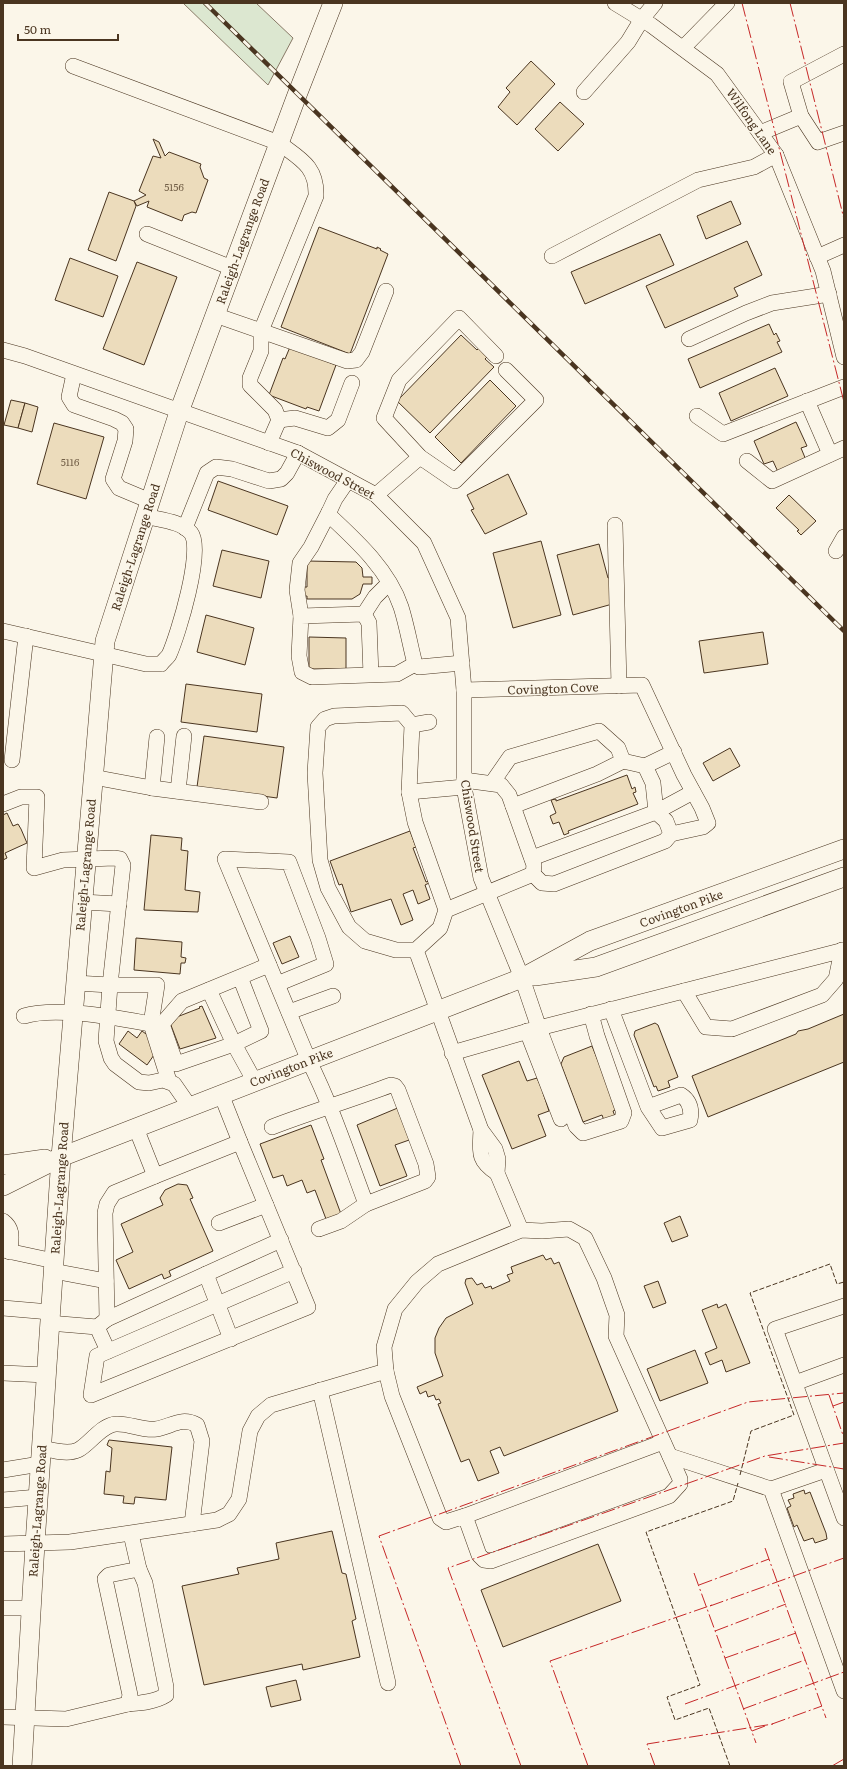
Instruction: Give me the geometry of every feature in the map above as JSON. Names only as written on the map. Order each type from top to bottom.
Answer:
[{"type":"main road","name":"Raleigh-Lagrange Road","points":[[22,1766],[26,1719],[34,1544],[60,1157],[105,641],[179,412],[333,3]]},
{"type":"main road","name":"Covington Pike","points":[[3,1186],[60,1157],[522,978],[590,941],[844,849]]},
{"type":"main road","name":"Covington Pike","points":[[522,978],[596,967],[844,877]]},
{"type":"main road","name":"Covington Pike","points":[[3,1165],[60,1157]]},
{"type":"street","name":"Wilfong Lane","points":[[616,3],[642,19],[718,74],[776,155],[817,256],[829,294],[839,313],[844,356]]},
{"type":"street","points":[[584,92],[628,42],[642,19],[655,3]]},
{"type":"street","points":[[683,48],[727,3]]},
{"type":"street","points":[[844,54],[790,82],[801,116],[818,142],[844,133]]},
{"type":"street","points":[[73,66],[279,144],[302,160],[311,170],[316,182],[316,196],[261,331],[261,351],[250,378],[250,385],[275,410],[279,420],[270,443]]},
{"type":"street","points":[[760,133],[801,116]]},
{"type":"street","points":[[552,256],[698,180],[754,167],[776,155]]},
{"type":"street","points":[[148,234],[232,268]]},
{"type":"street","points":[[817,256],[844,244]]},
{"type":"street","points":[[215,315],[347,361],[356,360],[362,352],[386,291]]},
{"type":"street","points":[[689,339],[772,303],[829,294]]},
{"type":"street","points":[[496,356],[459,318],[399,380],[384,418],[420,457],[455,482],[536,400],[506,370]]},
{"type":"street","name":"Chiswood Street","points":[[3,350],[25,356],[298,454],[376,495],[424,543],[458,618],[464,690],[464,784],[481,878],[522,978],[533,1029]]},
{"type":"street","points":[[3,631],[146,664],[161,664],[168,656],[194,567],[196,548],[192,534],[185,528],[148,508],[118,488],[113,479],[125,441],[126,429],[122,423],[114,419],[74,405],[69,397],[74,374]]},
{"type":"street","points":[[279,420],[295,418],[328,428],[338,420],[352,383]]},
{"type":"street","points":[[697,416],[723,434],[844,387]]},
{"type":"street","points":[[807,402],[830,454]]},
{"type":"street","points":[[747,461],[772,481],[844,448]]},
{"type":"street","points":[[185,528],[207,473],[216,467],[232,469],[269,481],[281,479],[287,473],[298,454]]},
{"type":"street","points":[[376,495],[420,457]]},
{"type":"street","points":[[348,480],[335,499],[311,548],[300,563],[297,590],[301,616],[299,656],[302,672],[312,677],[397,674],[415,664]]},
{"type":"street","points":[[329,512],[331,517],[362,546],[389,584],[401,606],[415,664],[419,667],[462,663]]},
{"type":"street","points":[[615,525],[619,686]]},
{"type":"street","points":[[836,551],[844,537]]},
{"type":"street","points":[[364,614],[375,597],[389,584]]},
{"type":"street","points":[[301,616],[364,614]]},
{"type":"street","points":[[364,614],[369,623],[371,675]]},
{"type":"street","points":[[12,760],[26,636]]},
{"type":"street","name":"Covington Cove","points":[[464,690],[642,685],[674,752]]},
{"type":"street","points":[[402,713],[412,725],[409,792],[415,822],[446,910],[440,928],[416,950],[396,950],[365,941],[349,927],[328,888],[320,860],[315,772],[318,727],[325,718],[402,713]]},
{"type":"street","points":[[412,725],[429,722]]},
{"type":"street","points":[[492,783],[510,757],[599,731],[618,748],[623,761]]},
{"type":"street","points":[[178,791],[184,736]]},
{"type":"street","points":[[152,788],[157,737]]},
{"type":"street","points":[[514,806],[597,774],[623,761],[646,766],[674,752],[708,823],[703,827],[671,834],[665,841],[554,884],[542,883],[533,874]]},
{"type":"street","points":[[646,766],[653,783],[656,812],[666,821],[671,834]]},
{"type":"street","points":[[93,777],[152,788],[261,802]]},
{"type":"street","points":[[409,792],[464,784],[501,784],[509,794],[514,806],[534,865],[533,874]]},
{"type":"street","points":[[532,858],[656,812],[693,792]]},
{"type":"street","points":[[3,804],[20,797],[37,797],[34,868],[63,860],[120,859],[123,865],[110,985],[106,1041],[108,1051],[115,1064],[139,1082],[169,1081]]},
{"type":"street","points":[[278,984],[326,964],[318,938],[289,862],[225,859],[330,1108],[366,1204]]},
{"type":"street","points":[[446,910],[533,874]]},
{"type":"street","points":[[82,902],[119,904]]},
{"type":"street","points":[[416,950],[481,1130],[495,1148],[498,1159],[497,1173],[521,1230]]},
{"type":"street","points":[[452,1053],[533,1029],[843,950],[836,979],[822,995],[732,1029],[706,1027],[684,991]]},
{"type":"street","points":[[240,977],[261,1031],[234,1044],[176,1064],[162,1024],[182,1001],[209,990],[240,977],[269,965]]},
{"type":"street","points":[[75,984],[157,985],[151,1024],[169,1081],[181,1093],[190,1107]]},
{"type":"street","points":[[209,990],[234,1044],[255,1082]]},
{"type":"street","points":[[289,1012],[333,996]]},
{"type":"street","points":[[611,1009],[648,1107]]},
{"type":"street","points":[[24,1016],[34,1013],[108,1016],[151,1024]]},
{"type":"street","points":[[533,1029],[576,1126],[583,1133],[621,1120],[624,1113],[597,1036],[591,1014]]},
{"type":"street","points":[[533,1029],[561,1119]]},
{"type":"street","points":[[272,1127],[316,1110],[330,1108],[391,1086],[395,1086],[398,1090],[426,1164],[428,1176],[425,1181],[366,1204],[341,1221],[319,1229]]},
{"type":"street","points":[[222,1094],[240,1142],[294,1271],[308,1307],[91,1395],[97,1356],[294,1271]]},
{"type":"street","points":[[136,1128],[156,1176]]},
{"type":"street","points":[[108,1352],[102,1323],[106,1281],[106,1204],[114,1193],[240,1142]]},
{"type":"street","points":[[220,1223],[266,1205]]},
{"type":"street","points":[[3,1221],[8,1224],[12,1231],[7,1251],[106,1281]]},
{"type":"street","points":[[465,1516],[479,1555],[484,1560],[491,1560],[669,1496],[680,1484],[680,1479],[616,1336],[616,1315],[604,1278],[585,1238],[569,1229],[542,1231],[521,1230],[438,1264],[417,1282],[395,1309],[384,1347],[386,1371],[392,1396],[440,1518],[446,1522],[465,1516],[663,1442]]},
{"type":"street","points":[[3,1308],[50,1317],[102,1323],[281,1240]]},
{"type":"street","points":[[206,1274],[231,1339]]},
{"type":"street","points":[[844,1306],[775,1329],[844,1518]]},
{"type":"street","points":[[795,1384],[844,1365]]},
{"type":"street","points":[[3,1544],[70,1542],[217,1520],[229,1514],[239,1499],[250,1431],[258,1416],[271,1405],[386,1371]]},
{"type":"street","points":[[3,1373],[46,1375]]},
{"type":"street","points":[[320,1390],[388,1683]]},
{"type":"street","points":[[3,1470],[40,1456],[79,1450],[108,1427],[115,1424],[156,1429],[178,1421],[190,1421],[197,1425],[202,1441],[192,1524]]},
{"type":"street","points":[[670,1456],[771,1489],[826,1470]]},
{"type":"street","points":[[771,1489],[844,1691]]},
{"type":"street","points":[[3,1500],[38,1497]]},
{"type":"street","points":[[3,1717],[26,1719],[66,1719],[128,1704],[161,1698],[166,1695],[166,1687],[144,1583],[139,1569],[131,1534]]},
{"type":"street","points":[[128,1704],[130,1695],[105,1579],[109,1574],[139,1569]]},
{"type":"street","points":[[3,1608],[31,1608]]},
{"type":"green space","points":[[183,3],[256,3],[293,38],[268,85]]},
{"type":"building","points":[[531,61],[555,84],[517,125],[498,107],[510,92],[506,88]]},
{"type":"building","points":[[560,102],[584,124],[558,151],[535,129]]},
{"type":"building","points":[[153,139],[159,142],[165,156],[169,152],[201,164],[200,167],[204,178],[208,180],[196,213],[192,212],[184,215],[182,221],[147,207],[149,201],[137,206],[134,201],[146,195],[139,191],[153,156],[161,158]]},
{"type":"building","points":[[109,192],[134,201],[136,206],[116,261],[88,250]]},
{"type":"building","points":[[731,201],[741,224],[706,239],[697,216]]},
{"type":"building","points":[[319,227],[377,249],[377,247],[388,254],[350,354],[281,327]]},
{"type":"building","points":[[660,234],[674,265],[585,304],[571,272]]},
{"type":"building","points":[[747,241],[762,275],[734,288],[738,296],[665,328],[646,286]]},
{"type":"building","points":[[70,258],[118,276],[103,317],[55,300]]},
{"type":"building","points":[[137,262],[177,277],[144,365],[103,349]]},
{"type":"building","points":[[769,324],[774,335],[776,333],[780,341],[777,342],[782,352],[700,388],[688,359]]},
{"type":"building","points":[[461,335],[477,350],[479,348],[488,356],[485,359],[494,367],[430,433],[397,401]]},
{"type":"building","points":[[290,347],[336,365],[319,411],[307,407],[306,409],[269,395],[283,358],[285,359]]},
{"type":"building","points":[[775,368],[788,396],[731,421],[719,393]]},
{"type":"building","points":[[490,380],[516,406],[461,463],[435,437]]},
{"type":"building","points":[[11,400],[25,403],[18,428],[4,425]]},
{"type":"building","points":[[25,403],[38,407],[32,432],[18,428]]},
{"type":"building","points":[[796,422],[807,446],[801,448],[806,460],[778,472],[773,461],[764,464],[754,441]]},
{"type":"building","points":[[54,423],[104,437],[86,499],[37,484]]},
{"type":"building","points":[[508,474],[527,514],[485,534],[471,510],[474,509],[467,495]]},
{"type":"building","points":[[218,481],[288,506],[277,535],[208,510]]},
{"type":"building","points":[[789,495],[816,521],[801,535],[797,531],[799,530],[776,508]]},
{"type":"building","points":[[541,541],[561,615],[513,628],[493,553]]},
{"type":"building","points":[[599,544],[608,578],[612,577],[616,603],[573,615],[557,555]]},
{"type":"building","points":[[222,550],[269,561],[261,598],[213,586]]},
{"type":"building","points":[[307,561],[356,562],[362,568],[363,577],[372,577],[372,584],[363,584],[360,594],[352,599],[307,599],[307,596],[304,596],[304,587],[307,587]]},
{"type":"building","points":[[206,615],[254,628],[245,665],[197,652]]},
{"type":"building","points":[[763,632],[768,664],[704,673],[699,641]]},
{"type":"building","points":[[309,637],[346,638],[346,669],[309,669]]},
{"type":"building","points":[[186,684],[262,694],[257,732],[181,722]]},
{"type":"building","points":[[204,736],[284,747],[277,798],[197,787]]},
{"type":"building","points":[[730,748],[740,766],[713,781],[703,763]]},
{"type":"building","points":[[627,775],[632,789],[635,787],[636,792],[633,793],[638,804],[568,831],[569,833],[564,835],[559,822],[553,824],[550,816],[556,813],[551,800],[556,799],[556,801]]},
{"type":"building","points":[[7,813],[13,826],[18,824],[27,843],[5,853],[7,858],[3,860],[3,815]]},
{"type":"building","points":[[410,831],[416,847],[413,848],[426,882],[429,881],[429,883],[425,885],[430,899],[418,904],[413,890],[403,894],[413,920],[401,925],[391,899],[351,912],[342,884],[339,885],[330,861]]},
{"type":"building","points":[[151,835],[182,838],[181,850],[188,851],[185,890],[200,892],[198,912],[144,910]]},
{"type":"building","points":[[290,936],[299,957],[282,964],[273,943]]},
{"type":"building","points":[[136,938],[182,942],[181,957],[186,958],[185,963],[181,963],[180,974],[134,970]]},
{"type":"building","points":[[202,1006],[216,1038],[180,1049],[169,1020]]},
{"type":"building","points":[[844,1014],[844,1062],[708,1117],[692,1076],[796,1034],[798,1031],[808,1029]]},
{"type":"building","points":[[655,1023],[658,1025],[678,1077],[668,1081],[670,1087],[658,1091],[656,1086],[654,1087],[634,1035],[635,1031]]},
{"type":"building","points":[[128,1031],[137,1038],[142,1031],[150,1037],[156,1052],[147,1065],[119,1044]]},
{"type":"building","points":[[592,1046],[618,1109],[613,1111],[616,1119],[605,1123],[602,1115],[583,1122],[561,1064],[564,1057]]},
{"type":"building","points":[[519,1061],[527,1081],[537,1078],[542,1089],[544,1088],[546,1092],[543,1093],[549,1111],[538,1115],[546,1136],[512,1149],[482,1075]]},
{"type":"building","points":[[400,1107],[412,1139],[395,1145],[407,1176],[380,1186],[357,1125]]},
{"type":"building","points":[[311,1125],[324,1159],[321,1160],[341,1214],[326,1219],[315,1190],[307,1193],[302,1180],[287,1186],[283,1175],[273,1178],[260,1144]]},
{"type":"building","points":[[178,1184],[187,1185],[193,1198],[190,1199],[213,1251],[169,1271],[171,1276],[164,1279],[162,1274],[129,1289],[116,1260],[133,1252],[121,1224],[163,1205],[160,1198],[165,1190]]},
{"type":"building","points":[[680,1216],[688,1236],[672,1242],[664,1223]]},
{"type":"building","points":[[543,1255],[546,1260],[551,1258],[554,1264],[559,1262],[618,1411],[504,1456],[500,1447],[490,1451],[499,1473],[478,1481],[469,1459],[461,1462],[438,1404],[441,1403],[439,1399],[436,1400],[434,1395],[428,1397],[426,1391],[420,1394],[417,1387],[443,1376],[435,1353],[435,1338],[439,1328],[446,1318],[473,1304],[465,1283],[466,1279],[472,1278],[477,1285],[482,1283],[485,1288],[491,1286],[492,1289],[510,1281],[507,1275],[513,1273],[511,1267]]},
{"type":"building","points":[[658,1281],[666,1303],[653,1308],[644,1286]]},
{"type":"building","points":[[717,1304],[718,1308],[726,1304],[750,1363],[726,1372],[722,1360],[710,1365],[705,1353],[717,1348],[702,1310]]},
{"type":"building","points":[[695,1350],[708,1383],[660,1401],[647,1369]]},
{"type":"building","points":[[109,1440],[172,1447],[166,1500],[135,1497],[134,1504],[123,1503],[124,1496],[104,1494],[106,1471],[110,1472],[112,1448],[107,1445]]},
{"type":"building","points":[[804,1490],[805,1494],[810,1492],[826,1533],[827,1539],[815,1543],[813,1538],[804,1541],[797,1525],[794,1527],[787,1508],[791,1506],[788,1500],[794,1498],[793,1494]]},
{"type":"building","points":[[332,1531],[342,1573],[346,1574],[356,1619],[352,1621],[360,1657],[303,1670],[302,1664],[204,1685],[182,1586],[239,1574],[237,1568],[279,1559],[276,1543]]},
{"type":"building","points":[[598,1544],[621,1601],[503,1647],[481,1590]]},
{"type":"building","points":[[296,1680],[301,1700],[271,1707],[266,1687]]},
{"type":"railway","points":[[205,3],[844,631]]},
{"type":"fence","points":[[740,1475],[751,1431],[794,1415],[750,1293],[830,1264],[837,1284],[844,1282]]},
{"type":"fence","points":[[730,1766],[709,1708],[675,1720],[667,1697],[700,1685],[646,1532],[733,1501],[738,1483]]},
{"type":"power","points":[[742,3],[844,402]]},
{"type":"power","points":[[790,3],[844,219]]},
{"type":"power","points":[[461,1766],[379,1536],[748,1402],[844,1393]]},
{"type":"power","points":[[829,1395],[844,1438]]},
{"type":"power","points":[[833,1406],[844,1402]]},
{"type":"power","points":[[521,1766],[448,1568],[765,1456],[844,1443]]},
{"type":"power","points":[[769,1457],[844,1469]]},
{"type":"power","points":[[765,1548],[826,1718]]},
{"type":"power","points":[[710,1606],[844,1558]]},
{"type":"power","points":[[699,1585],[769,1559]]},
{"type":"power","points":[[694,1573],[756,1743]]},
{"type":"power","points":[[715,1631],[786,1604]]},
{"type":"power","points":[[588,1766],[550,1661],[712,1605]]},
{"type":"power","points":[[725,1658],[796,1633]]},
{"type":"power","points":[[685,1704],[805,1660]]},
{"type":"power","points":[[743,1709],[844,1672]]},
{"type":"power","points":[[772,1724],[822,1706]]},
{"type":"power","points":[[655,1766],[647,1744],[773,1724]]},
{"type":"power","points":[[752,1731],[765,1726]]},
{"type":"power","points":[[832,1766],[844,1759]]}]
